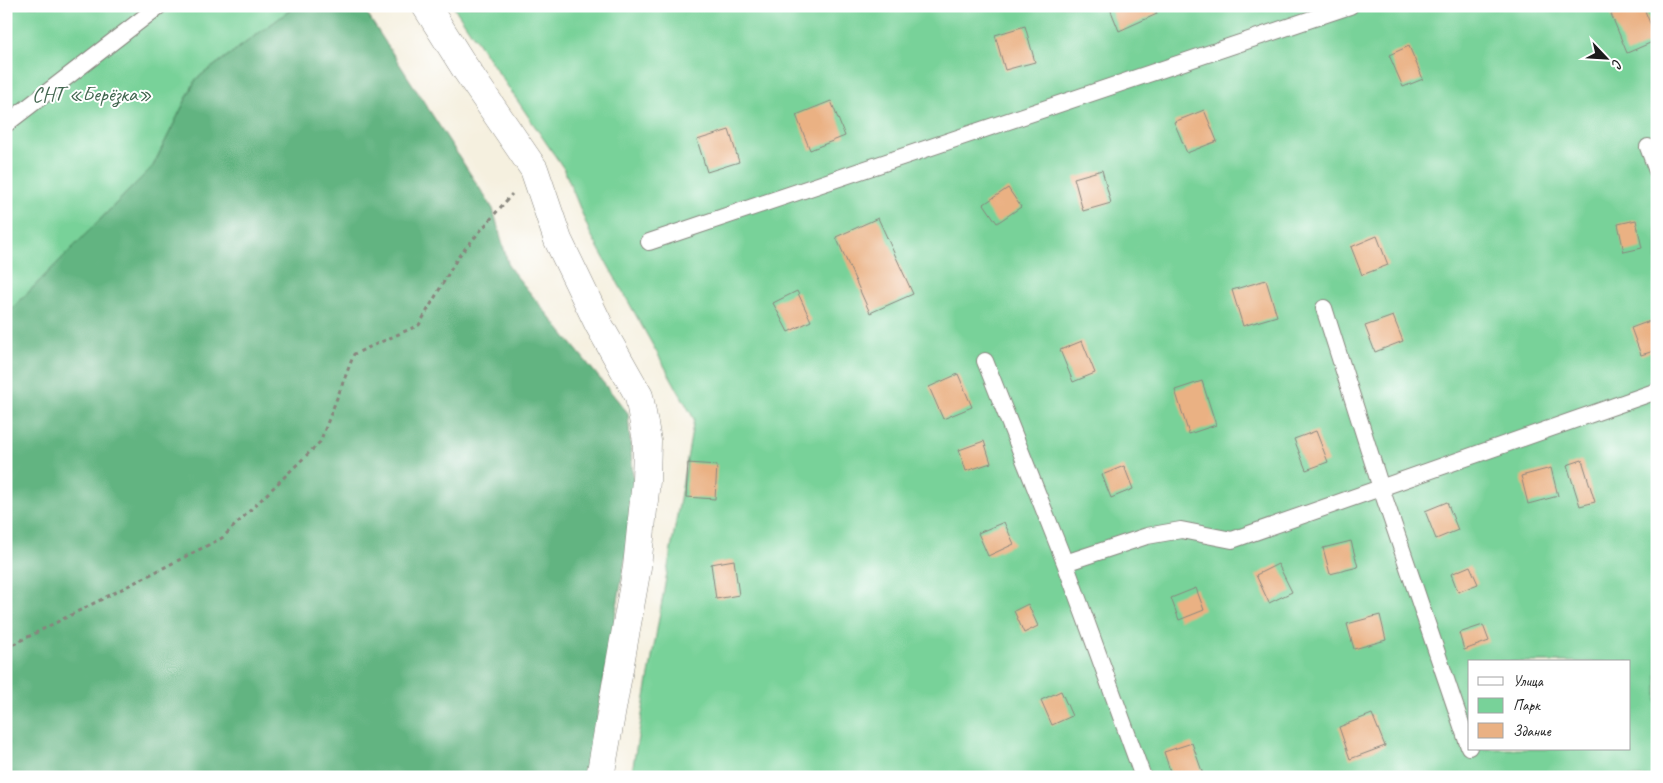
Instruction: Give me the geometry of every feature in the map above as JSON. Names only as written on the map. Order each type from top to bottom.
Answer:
[{"type":"street","points":[[426,6],[465,68],[534,169],[558,240],[599,325],[639,396],[647,441],[646,481],[637,567],[600,777]]},
{"type":"lane","points":[[6,124],[159,6]]},
{"type":"lane","points":[[649,242],[1350,6]]},
{"type":"lane","points":[[1648,147],[1657,171]]},
{"type":"lane","points":[[1324,308],[1381,488],[1468,743]]},
{"type":"lane","points":[[985,361],[1065,563],[1143,777]]},
{"type":"lane","points":[[1065,563],[1147,536],[1181,530],[1232,540],[1657,391]]},
{"type":"path","points":[[6,648],[222,538],[320,442],[354,354],[419,325],[458,257],[534,169]]},
{"type":"green space","name":"СНТ «Берёзка»","points":[[6,6],[296,6],[196,79],[153,166],[6,315]]},
{"type":"green space","points":[[296,6],[362,6],[493,209],[509,267],[628,413],[635,504],[587,777],[6,777],[6,315],[153,166],[196,79]]},
{"type":"green space","points":[[453,6],[1657,6],[1657,777],[631,777],[694,419],[590,233],[564,169]]},
{"type":"building","points":[[1109,6],[1154,6],[1157,14],[1119,31]]},
{"type":"building","points":[[1630,6],[1643,6],[1657,40],[1627,53],[1611,14]]},
{"type":"building","points":[[1025,26],[1035,62],[1005,70],[995,35]]},
{"type":"building","points":[[1409,46],[1423,79],[1403,87],[1389,55]]},
{"type":"building","points":[[831,101],[845,136],[810,150],[796,115]]},
{"type":"building","points":[[1204,110],[1217,141],[1187,153],[1174,122]]},
{"type":"building","points":[[729,130],[739,162],[707,172],[697,140]]},
{"type":"building","points":[[1102,170],[1111,203],[1083,211],[1074,178]]},
{"type":"building","points":[[1008,188],[1021,207],[997,223],[984,204]]},
{"type":"building","points":[[878,218],[913,294],[870,313],[836,237]]},
{"type":"building","points":[[1636,220],[1642,248],[1624,252],[1618,224]]},
{"type":"building","points":[[1377,236],[1388,265],[1362,275],[1351,247]]},
{"type":"building","points":[[1266,280],[1277,316],[1243,326],[1232,290]]},
{"type":"building","points":[[797,291],[811,321],[788,332],[773,303]]},
{"type":"building","points":[[1393,316],[1403,341],[1375,352],[1365,326]]},
{"type":"building","points":[[1650,321],[1657,340],[1657,350],[1641,355],[1631,328]]},
{"type":"building","points":[[1082,341],[1095,373],[1073,382],[1060,350]]},
{"type":"building","points":[[958,374],[972,407],[943,419],[929,387]]},
{"type":"building","points":[[1202,381],[1216,425],[1189,434],[1175,390]]},
{"type":"building","points":[[1316,431],[1328,462],[1306,470],[1294,439]]},
{"type":"building","points":[[984,441],[991,463],[966,471],[959,450]]},
{"type":"building","points":[[1582,460],[1595,502],[1580,506],[1567,465]]},
{"type":"building","points":[[688,463],[717,465],[715,499],[686,497]]},
{"type":"building","points":[[1124,466],[1133,489],[1111,498],[1102,475]]},
{"type":"building","points":[[1551,468],[1558,496],[1528,504],[1521,476]]},
{"type":"building","points":[[1447,502],[1458,530],[1436,539],[1425,511]]},
{"type":"building","points":[[1004,522],[1014,544],[988,556],[978,533]]},
{"type":"building","points":[[1351,541],[1358,567],[1330,574],[1323,548]]},
{"type":"building","points":[[734,560],[739,595],[716,599],[711,564]]},
{"type":"building","points":[[1278,564],[1292,592],[1269,603],[1256,575]]},
{"type":"building","points":[[1470,566],[1478,584],[1458,592],[1451,574]]},
{"type":"building","points":[[1196,588],[1204,610],[1179,620],[1171,598]]},
{"type":"building","points":[[1028,604],[1038,626],[1024,633],[1014,611]]},
{"type":"building","points":[[1380,615],[1386,640],[1354,649],[1347,624]]},
{"type":"building","points":[[1483,625],[1489,641],[1464,650],[1459,633]]},
{"type":"building","points":[[1061,691],[1072,716],[1052,725],[1041,700]]},
{"type":"building","points":[[1372,714],[1385,746],[1350,759],[1339,727]]},
{"type":"building","points":[[1192,743],[1204,777],[1172,777],[1164,752]]}]
